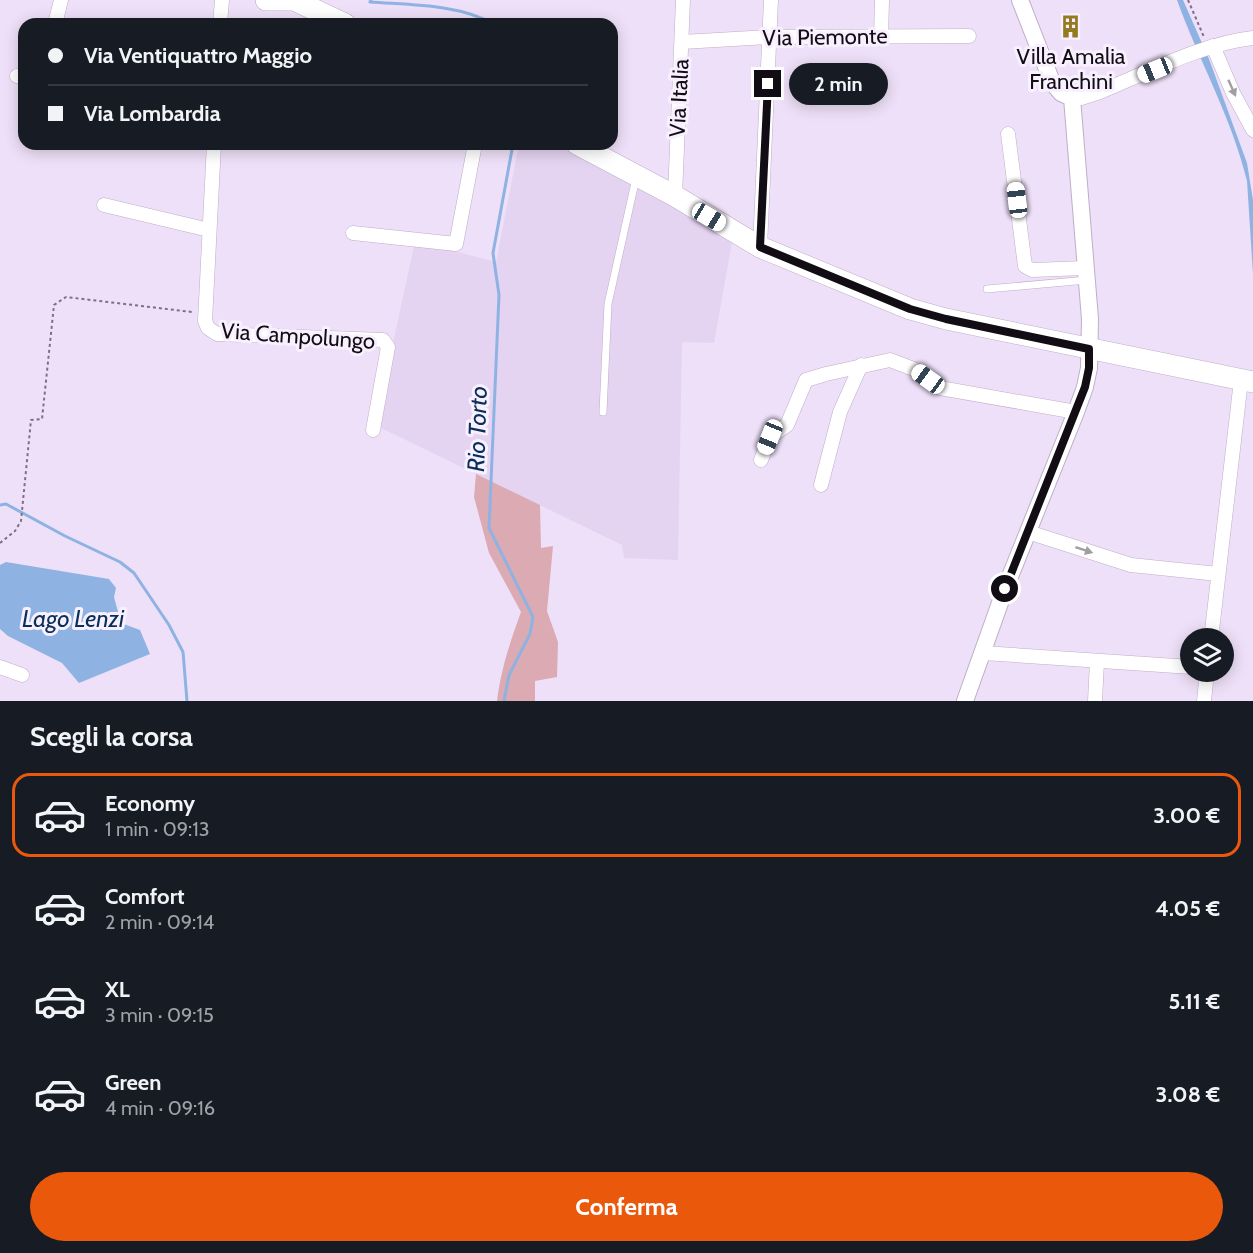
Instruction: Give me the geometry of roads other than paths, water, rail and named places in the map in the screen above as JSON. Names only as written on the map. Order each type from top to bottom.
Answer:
[{"type":"main road","points":[[266,0],[295,0],[332,18]]},
{"type":"main road","points":[[588,150],[675,196],[760,247],[910,309],[946,319],[1247,381]]},
{"type":"street","points":[[56,18],[61,0]]},
{"type":"street","points":[[220,18],[222,0]]},
{"type":"street","name":"Via Italia","points":[[675,196],[683,0]]},
{"type":"street","points":[[760,247],[771,0]]},
{"type":"street","points":[[881,37],[882,0]]},
{"type":"street","points":[[1020,0],[1052,82],[1061,93],[1072,98],[1082,98],[1100,92],[1210,47],[1232,40],[1253,38]]},
{"type":"street","name":"Via Piemonte","points":[[682,42],[770,38],[969,36]]},
{"type":"street","points":[[1210,47],[1253,130]]},
{"type":"street","points":[[965,701],[1087,378],[1089,349],[1086,274],[1072,98]]},
{"type":"street","points":[[1008,134],[1025,266],[1032,270],[1086,274]]},
{"type":"street","name":"Via Campolungo","points":[[214,150],[205,314],[208,328],[217,334],[383,340],[388,347],[373,430]]},
{"type":"street","points":[[353,233],[456,244],[475,150]]},
{"type":"street","points":[[104,205],[209,230]]},
{"type":"street","points":[[761,460],[770,437],[787,425],[806,380],[861,365],[890,360],[916,370],[940,388],[1076,412]]},
{"type":"street","points":[[821,485],[840,412],[861,365]]},
{"type":"street","points":[[1212,628],[1247,381]]},
{"type":"street","points":[[1028,532],[1131,565],[1218,574]]},
{"type":"street","points":[[983,653],[1180,666]]},
{"type":"street","points":[[1095,701],[1097,662]]},
{"type":"street","points":[[0,667],[22,675]]},
{"type":"street","points":[[1204,701],[1206,682]]},
{"type":"lane","points":[[603,412],[608,304],[636,176]]},
{"type":"lane","points":[[987,289],[1086,274]]},
{"type":"water","points":[[1177,0],[1183,0],[1209,59],[1247,163],[1253,200],[1253,274],[1247,181],[1241,158]]},
{"type":"water","name":"Lago Lenzi","points":[[6,562],[109,579],[116,588],[114,597],[121,623],[140,630],[150,654],[79,683],[62,663],[8,636],[0,629],[0,565]]},
{"type":"waterway","points":[[371,0],[370,2],[450,9],[482,18]]},
{"type":"waterway","name":"Rio Torto","points":[[504,701],[509,675],[530,634],[533,617],[489,528],[499,295],[493,253],[512,150]]},
{"type":"waterway","points":[[0,505],[6,504],[120,562],[134,573],[169,625],[183,652],[187,701]]},
{"type":"place","name":"Villa Amalia Franchini","points":[[1071,27]]}]
